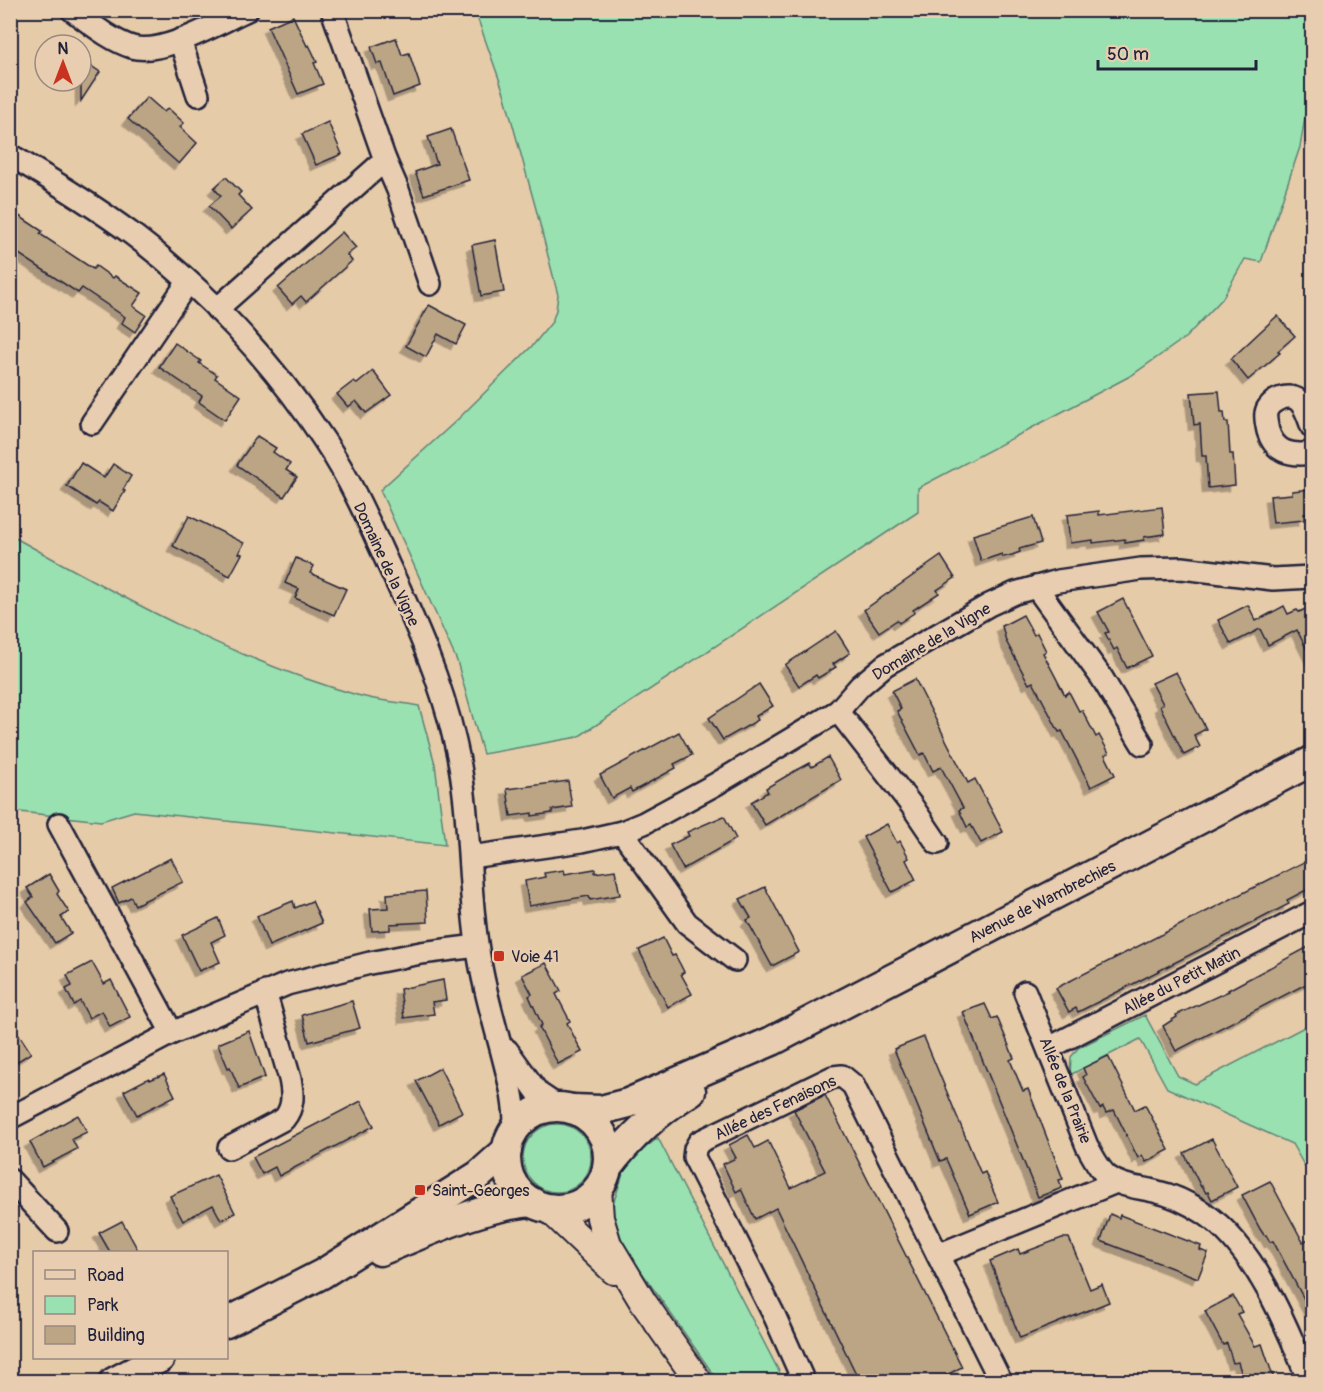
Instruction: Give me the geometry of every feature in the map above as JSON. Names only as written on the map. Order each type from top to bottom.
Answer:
[{"type":"main road","name":"Avenue de Wambrechies","points":[[566,1108],[601,1110],[628,1103],[772,1041],[1312,761]]},
{"type":"main road","name":"Avenue de Wambrechies","points":[[603,1178],[630,1139],[659,1112],[772,1041]]},
{"type":"main road","points":[[228,1322],[322,1274],[479,1175],[511,1140],[523,1120],[534,1112],[546,1108],[566,1108],[589,1118],[601,1132],[608,1149],[603,1178],[588,1198],[576,1205],[562,1209],[540,1205],[506,1206],[482,1212],[322,1274]]},
{"type":"main road","points":[[511,1140],[507,1164],[510,1177],[521,1194],[540,1205]]},
{"type":"main road","points":[[114,1382],[158,1359]]},
{"type":"street","points":[[72,10],[102,31],[134,48],[147,49],[180,40],[247,10]]},
{"type":"street","points":[[333,10],[430,284]]},
{"type":"street","points":[[180,40],[198,95]]},
{"type":"street","name":"Domaine de la Vigne","points":[[10,155],[105,214],[133,235],[217,309],[288,390],[326,443],[349,483],[395,577],[429,659],[450,721],[461,771],[477,946],[514,1101],[511,1140]]},
{"type":"street","points":[[217,309],[385,160]]},
{"type":"street","points":[[92,423],[188,282]]},
{"type":"street","points":[[1312,427],[1300,402],[1295,398],[1280,398],[1272,403],[1265,414],[1275,446],[1293,454],[1312,453]]},
{"type":"street","name":"Domaine de la Vigne","points":[[470,857],[582,841],[622,832],[671,809],[838,711],[860,686],[885,665],[989,605],[1036,587],[1068,579],[1141,569],[1182,568],[1273,579],[1312,577]]},
{"type":"street","points":[[1036,587],[1102,678],[1142,744]]},
{"type":"street","points":[[838,711],[912,806],[937,843]]},
{"type":"street","points":[[58,824],[172,1033]]},
{"type":"street","points":[[622,832],[687,923],[735,960]]},
{"type":"street","name":"Allée du Petit Matin","points":[[1049,1048],[1312,912]]},
{"type":"street","points":[[10,1118],[172,1033],[265,992],[306,978],[370,963],[421,953],[477,946]]},
{"type":"street","points":[[229,1148],[284,1119],[292,1103],[290,1079],[265,992]]},
{"type":"street","name":"Allée de la Prairie","points":[[1025,992],[1087,1146],[1105,1174],[1116,1182]]},
{"type":"street","name":"Domaine de la Vigne","points":[[497,1034],[534,1088],[547,1100],[566,1108]]},
{"type":"street","name":"Allée des Fenaisons","points":[[804,1382],[775,1317],[694,1157],[699,1142],[833,1077],[842,1076],[853,1085],[1001,1382]]},
{"type":"street","points":[[603,1178],[600,1218],[608,1244],[643,1302],[699,1382]]},
{"type":"street","points":[[10,1180],[57,1232]]},
{"type":"street","points":[[938,1255],[1116,1182],[1168,1195],[1194,1207],[1219,1224],[1242,1251],[1289,1332],[1309,1382]]},
{"type":"street","points":[[540,1205],[569,1226],[643,1302]]},
{"type":"green space","points":[[475,11],[1312,11],[1312,77],[1300,147],[1261,262],[1245,259],[1222,299],[1186,337],[1132,375],[918,488],[918,512],[578,737],[483,754],[457,661],[380,490],[456,421],[534,344],[552,322],[556,310],[558,295],[536,209],[504,93]]},
{"type":"green space","points":[[10,535],[136,604],[266,664],[357,695],[419,706],[435,764],[445,845],[134,811],[101,821],[11,811]]},
{"type":"green space","points":[[1145,1015],[1178,1076],[1195,1084],[1312,1023],[1312,1179],[1292,1144],[1167,1088],[1140,1039],[1070,1075],[1071,1057],[1078,1048]]},
{"type":"green space","points":[[557,1124],[570,1127],[581,1134],[588,1145],[591,1158],[588,1171],[581,1182],[570,1189],[557,1192],[544,1189],[533,1182],[526,1171],[523,1158],[526,1145],[533,1134],[544,1127]]},
{"type":"green space","points":[[658,1138],[784,1381],[718,1381],[624,1247],[610,1213],[627,1162]]},
{"type":"building","points":[[293,16],[317,62],[314,63],[323,84],[298,94],[268,27]]},
{"type":"building","points":[[396,38],[402,55],[409,53],[420,86],[393,96],[382,63],[377,64],[371,47]]},
{"type":"building","points":[[93,67],[100,72],[93,83]]},
{"type":"building","points":[[147,97],[164,112],[168,108],[184,123],[180,127],[197,143],[179,164],[128,119]]},
{"type":"building","points":[[328,122],[342,154],[316,165],[302,134]]},
{"type":"building","points":[[451,129],[469,180],[424,195],[415,172],[437,164],[428,137]]},
{"type":"building","points":[[226,177],[241,192],[238,195],[252,210],[231,229],[209,206],[221,196],[214,188]]},
{"type":"building","points":[[10,210],[42,231],[40,234],[93,269],[96,266],[142,293],[133,306],[146,315],[135,332],[122,323],[125,317],[82,288],[78,293],[10,248]]},
{"type":"building","points":[[342,232],[356,248],[347,255],[352,261],[306,302],[301,296],[292,304],[278,288]]},
{"type":"building","points":[[495,240],[504,292],[481,296],[472,245]]},
{"type":"building","points":[[429,305],[466,325],[456,344],[438,334],[426,357],[406,346]]},
{"type":"building","points":[[1277,316],[1295,336],[1278,351],[1280,353],[1248,380],[1231,359]]},
{"type":"building","points":[[175,343],[217,375],[215,378],[241,396],[225,420],[199,402],[202,396],[159,367]]},
{"type":"building","points":[[373,371],[391,395],[366,413],[356,401],[348,407],[337,394],[354,381],[357,384]]},
{"type":"building","points":[[1219,391],[1221,412],[1224,412],[1225,422],[1228,422],[1235,485],[1208,488],[1206,456],[1202,456],[1200,424],[1194,425],[1191,393]]},
{"type":"building","points":[[257,436],[276,448],[273,452],[290,464],[286,470],[297,477],[284,497],[237,465]]},
{"type":"building","points":[[81,463],[104,478],[113,464],[131,476],[113,511],[99,502],[96,505],[67,486]]},
{"type":"building","points":[[1312,489],[1312,513],[1304,514],[1304,520],[1273,523],[1270,496]]},
{"type":"building","points":[[1162,507],[1165,534],[1125,543],[1125,539],[1070,543],[1067,515],[1099,511],[1099,515]]},
{"type":"building","points":[[189,516],[244,543],[239,553],[242,554],[230,576],[173,546]]},
{"type":"building","points":[[1033,517],[1041,543],[1019,549],[1020,552],[1012,555],[1003,557],[1002,554],[981,561],[973,535]]},
{"type":"building","points":[[941,556],[955,578],[937,590],[939,593],[913,610],[914,613],[899,623],[897,620],[879,632],[864,610]]},
{"type":"building","points":[[296,558],[314,566],[310,573],[346,589],[334,615],[295,598],[299,589],[285,583]]},
{"type":"building","points":[[1123,599],[1152,656],[1127,668],[1117,648],[1114,650],[1105,633],[1109,632],[1098,612]]},
{"type":"building","points":[[1248,605],[1256,621],[1284,606],[1288,614],[1312,606],[1312,660],[1297,630],[1268,645],[1260,629],[1231,644],[1218,620]]},
{"type":"building","points":[[1023,615],[1034,635],[1037,633],[1046,651],[1043,653],[1065,695],[1069,692],[1079,711],[1082,710],[1096,737],[1099,735],[1109,753],[1105,755],[1115,775],[1091,787],[1062,731],[1059,732],[1033,682],[1029,684],[1006,641],[1002,626]]},
{"type":"building","points":[[836,631],[850,653],[833,664],[836,667],[818,678],[816,675],[799,686],[785,665]]},
{"type":"building","points":[[1176,672],[1206,729],[1194,735],[1200,747],[1184,755],[1160,706],[1163,704],[1152,683]]},
{"type":"building","points":[[915,679],[968,783],[975,779],[1003,832],[981,843],[971,825],[967,827],[959,810],[963,808],[941,767],[933,771],[924,753],[920,755],[897,711],[901,709],[892,691]]},
{"type":"building","points":[[759,684],[773,706],[756,716],[758,720],[723,740],[709,718]]},
{"type":"building","points":[[679,732],[692,755],[674,764],[676,768],[632,792],[630,788],[612,798],[600,775]]},
{"type":"building","points":[[828,757],[841,780],[765,825],[751,802],[768,792],[766,788],[800,768],[809,763],[812,767]]},
{"type":"building","points":[[568,781],[572,807],[532,816],[532,813],[511,816],[507,789]]},
{"type":"building","points":[[724,816],[736,839],[683,869],[670,845],[689,836],[687,832]]},
{"type":"building","points":[[887,824],[897,843],[900,841],[909,858],[906,860],[916,880],[892,892],[863,837]]},
{"type":"building","points":[[171,858],[183,882],[135,905],[131,897],[119,903],[112,888]]},
{"type":"building","points":[[1312,858],[1312,887],[1287,900],[1289,904],[1078,1012],[1076,1008],[1069,1012],[1056,988]]},
{"type":"building","points":[[595,869],[595,873],[615,870],[620,895],[590,900],[589,896],[529,906],[525,881],[545,877],[544,873],[564,870],[565,874]]},
{"type":"building","points":[[49,874],[59,891],[57,894],[69,912],[61,917],[71,933],[55,943],[27,902],[33,897],[27,888]]},
{"type":"building","points":[[765,887],[799,952],[772,966],[747,920],[751,918],[740,899]]},
{"type":"building","points":[[426,891],[428,922],[390,924],[390,930],[372,931],[370,909],[388,908],[387,894]]},
{"type":"building","points":[[293,901],[295,908],[312,901],[322,923],[269,946],[257,916]]},
{"type":"building","points":[[218,918],[225,935],[211,942],[220,962],[199,971],[182,935]]},
{"type":"building","points":[[663,938],[672,956],[675,955],[680,964],[684,972],[681,974],[692,994],[668,1007],[639,950]]},
{"type":"building","points":[[1312,945],[1312,981],[1176,1051],[1163,1026],[1177,1017],[1176,1015],[1229,991]]},
{"type":"building","points":[[92,962],[104,984],[111,980],[130,1017],[110,1027],[102,1011],[89,1018],[80,1001],[74,1005],[66,989],[72,986],[67,975]]},
{"type":"building","points":[[546,963],[561,991],[556,994],[570,1021],[567,1023],[582,1052],[558,1064],[539,1027],[542,1025],[529,996],[532,994],[522,975]]},
{"type":"building","points":[[443,980],[446,1000],[432,1002],[434,1014],[404,1018],[400,989]]},
{"type":"building","points":[[352,1001],[360,1028],[309,1042],[302,1015]]},
{"type":"building","points":[[985,1004],[992,1019],[997,1017],[1014,1058],[1010,1060],[1023,1091],[1028,1089],[1063,1179],[1059,1180],[1062,1188],[1038,1197],[963,1012]]},
{"type":"building","points":[[10,1021],[31,1053],[10,1066]]},
{"type":"building","points":[[249,1031],[265,1077],[239,1088],[218,1044]]},
{"type":"building","points":[[924,1037],[981,1174],[985,1172],[998,1202],[970,1214],[946,1159],[940,1161],[894,1049]]},
{"type":"building","points":[[1108,1056],[1135,1110],[1145,1105],[1169,1150],[1146,1162],[1142,1155],[1138,1158],[1114,1110],[1106,1113],[1103,1107],[1100,1109],[1083,1077],[1086,1075],[1083,1068]]},
{"type":"building","points":[[440,1068],[462,1112],[439,1124],[416,1081]]},
{"type":"building","points":[[164,1074],[175,1096],[137,1115],[124,1091],[149,1078],[150,1080]]},
{"type":"building","points":[[825,1095],[962,1367],[933,1382],[860,1382],[776,1208],[755,1219],[741,1189],[736,1192],[723,1164],[736,1158],[729,1145],[748,1135],[755,1148],[768,1141],[791,1188],[825,1171],[794,1110]]},
{"type":"building","points":[[361,1101],[374,1126],[279,1176],[275,1167],[262,1174],[253,1157]]},
{"type":"building","points":[[78,1115],[87,1132],[72,1139],[77,1149],[43,1167],[30,1142]]},
{"type":"building","points":[[1212,1139],[1237,1187],[1212,1200],[1208,1192],[1206,1193],[1201,1187],[1184,1153]]},
{"type":"building","points":[[216,1175],[235,1213],[221,1220],[213,1205],[183,1221],[170,1196]]},
{"type":"building","points":[[1270,1181],[1303,1242],[1312,1237],[1312,1314],[1273,1241],[1270,1242],[1264,1235],[1242,1195]]},
{"type":"building","points":[[1110,1214],[1119,1218],[1120,1215],[1201,1246],[1200,1250],[1208,1253],[1198,1278],[1101,1241]]},
{"type":"building","points":[[122,1221],[138,1251],[109,1251],[99,1233]]},
{"type":"building","points":[[1062,1238],[1069,1238],[1090,1289],[1102,1284],[1109,1302],[1020,1338],[990,1261],[1018,1249],[1020,1254]]},
{"type":"building","points":[[1233,1296],[1242,1312],[1237,1314],[1255,1346],[1262,1344],[1275,1382],[1248,1382],[1245,1373],[1242,1375],[1238,1362],[1233,1363],[1227,1343],[1223,1345],[1205,1311]]},
{"type":"place","name":"Voie 41","points":[[499,956]]},
{"type":"place","name":"Saint-Georges","points":[[420,1190]]}]
